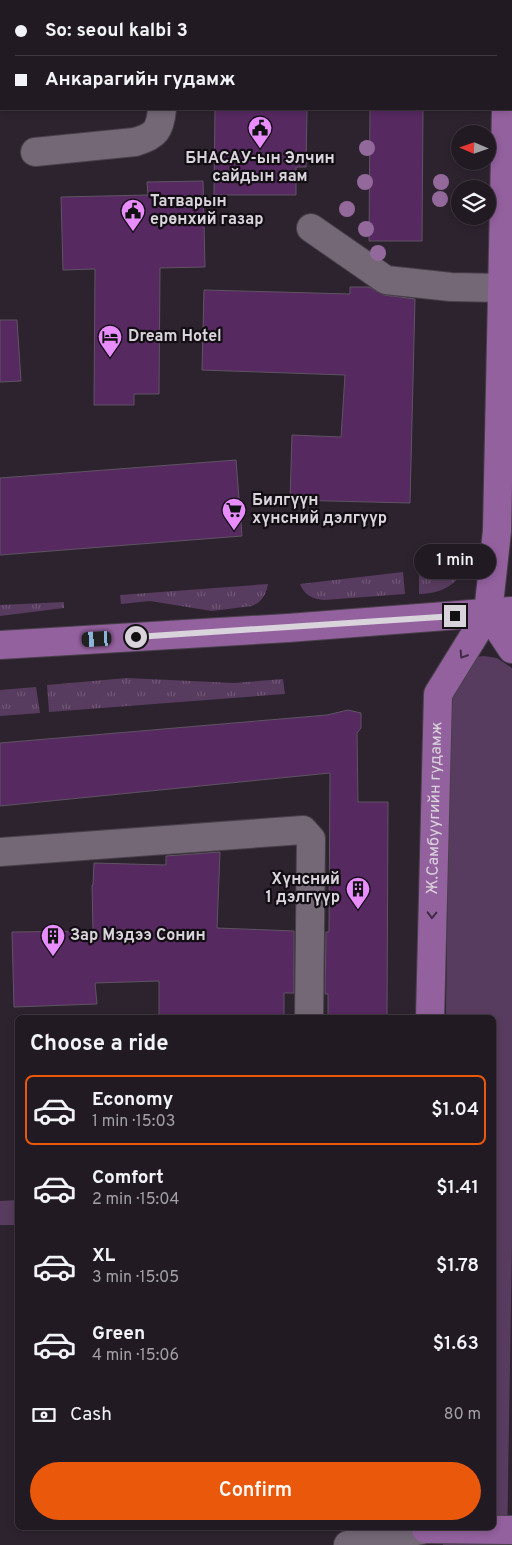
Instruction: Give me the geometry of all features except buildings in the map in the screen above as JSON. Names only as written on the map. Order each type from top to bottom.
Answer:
[{"type":"main road","name":"Ж.Самбуугийн гудамж","points":[[430,1015],[438,694],[500,612],[497,531],[505,271],[506,110]]},
{"type":"main road","points":[[0,645],[288,628],[500,612],[512,649]]},
{"type":"main road","points":[[426,1534],[512,1530]]},
{"type":"lane","points":[[34,152],[135,142],[146,139],[161,124],[162,110]]},
{"type":"lane","points":[[311,228],[386,280],[451,286],[505,271]]},
{"type":"lane","points":[[0,852],[303,830],[311,839],[309,1015]]},
{"type":"lane","points":[[348,1545],[426,1534]]},
{"type":"green space","points":[[474,549],[465,568],[455,582],[440,590],[419,594],[419,571],[430,571],[446,550]]},
{"type":"green space","points":[[403,572],[405,594],[324,600],[309,596],[300,584]]},
{"type":"green space","points":[[268,584],[263,598],[252,606],[212,611],[150,601],[121,604],[120,595]]},
{"type":"green space","points":[[64,602],[64,608],[0,616],[0,605]]},
{"type":"green space","points":[[476,657],[497,658],[512,668],[512,1242],[507,1545],[443,1545],[443,1530],[496,1530],[496,1015],[446,1015],[450,696]]},
{"type":"green space","points":[[127,678],[234,683],[283,679],[285,694],[49,712],[47,685]]},
{"type":"green space","points":[[36,687],[40,713],[0,716],[0,690]]},
{"type":"green space","points":[[15,1200],[15,1225],[0,1225],[0,1201]]},
{"type":"place","name":"БНАСАУ-ын Элчин сайдын яам","points":[[260,149]]},
{"type":"place","name":"Татварын ерөнхий газар","points":[[133,232]]},
{"type":"place","name":"Dream Hotel","points":[[110,358]]},
{"type":"place","name":"Билгүүн хүнсний дэлгүүр","points":[[234,531]]},
{"type":"place","name":"Хүнсний 1 дэлгүүр","points":[[358,910]]},
{"type":"place","name":"Зар Мэдээ Сонин","points":[[53,957]]},
{"type":"route","points":[[136,637],[455,616]]}]
